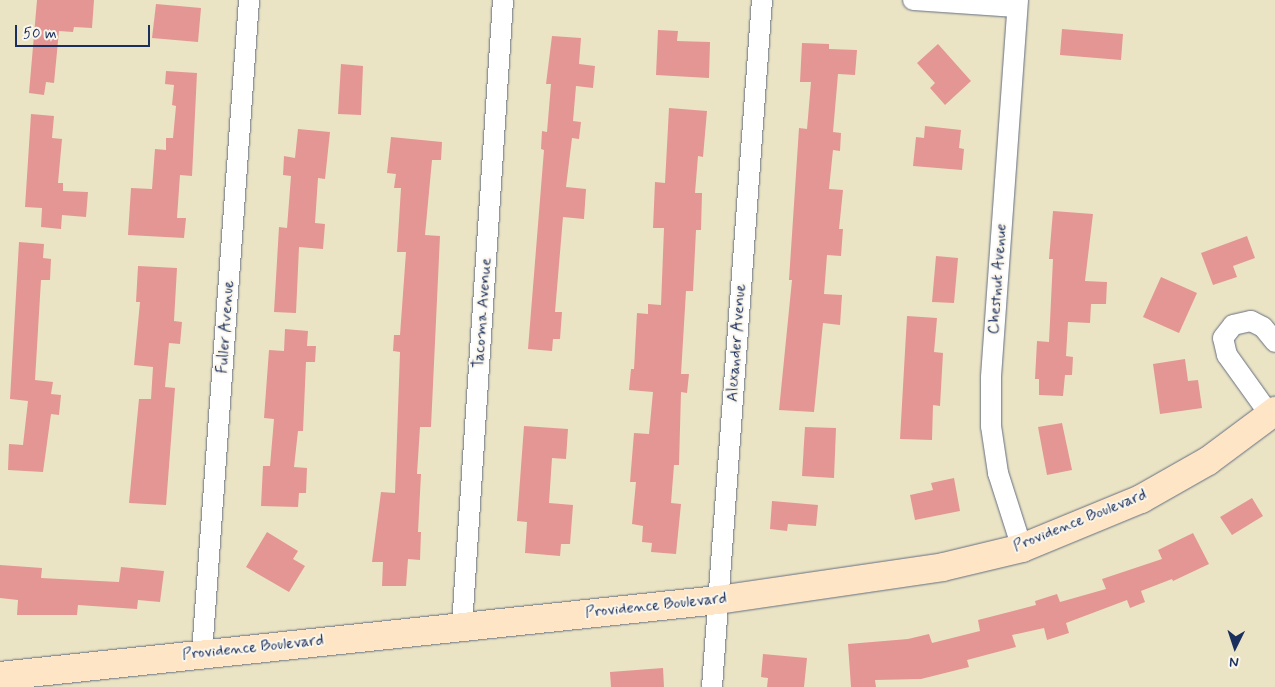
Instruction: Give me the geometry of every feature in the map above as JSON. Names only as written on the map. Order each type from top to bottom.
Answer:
[{"type":"main road","name":"Providence Boulevard","points":[[0,676],[202,653],[718,600],[943,567],[1022,548],[1141,499],[1208,461],[1273,413]]},
{"type":"street","name":"Fuller Avenue","points":[[202,653],[249,0]]},
{"type":"street","name":"Tacoma Avenue","points":[[462,626],[503,0]]},
{"type":"street","name":"Alexander Avenue","points":[[712,687],[762,0]]},
{"type":"street","points":[[912,0],[1017,4]]},
{"type":"street","name":"Chestnut Avenue","points":[[1017,4],[991,378],[991,426],[998,473],[1022,548]]},
{"type":"street","points":[[1273,413],[1227,355],[1223,338],[1233,325],[1251,321],[1263,327],[1275,342]]},
{"type":"building","points":[[37,0],[94,0],[92,28],[74,27],[73,32],[59,31],[54,83],[46,82],[44,95],[29,93]]},
{"type":"building","points":[[156,4],[201,8],[198,42],[152,38]]},
{"type":"building","points":[[1062,29],[1123,34],[1121,60],[1060,55]]},
{"type":"building","points":[[658,30],[678,31],[677,41],[710,42],[709,78],[656,75]]},
{"type":"building","points":[[552,36],[581,38],[579,64],[595,66],[593,88],[576,86],[573,121],[581,122],[579,139],[572,138],[566,187],[586,189],[584,219],[563,217],[555,312],[562,312],[560,339],[553,339],[552,351],[528,349],[544,150],[541,149],[542,131],[547,132],[551,84],[546,84]]},
{"type":"building","points":[[802,43],[829,44],[829,49],[857,50],[855,75],[838,74],[833,132],[841,133],[840,151],[833,150],[829,189],[843,190],[839,229],[843,229],[841,256],[827,255],[824,294],[842,295],[840,325],[823,323],[814,412],[779,410],[792,280],[789,280],[799,128],[807,129],[811,82],[800,82]]},
{"type":"building","points":[[938,44],[971,81],[945,105],[930,88],[935,83],[917,63]]},
{"type":"building","points":[[341,64],[363,66],[361,115],[338,114]]},
{"type":"building","points":[[166,71],[197,73],[192,176],[180,175],[177,218],[186,218],[184,238],[128,235],[131,188],[152,189],[155,149],[166,150],[166,138],[173,138],[176,106],[172,105],[174,85],[165,84]]},
{"type":"building","points":[[669,108],[707,111],[703,157],[698,156],[695,193],[702,193],[701,230],[696,230],[693,291],[686,291],[681,374],[689,374],[687,393],[681,392],[679,465],[674,465],[671,503],[681,504],[676,554],[651,552],[652,543],[642,542],[643,526],[632,524],[636,482],[630,482],[634,433],[649,434],[653,392],[629,390],[631,369],[634,369],[637,313],[648,314],[648,304],[661,305],[664,228],[653,228],[655,182],[665,183]]},
{"type":"building","points":[[31,114],[54,116],[52,138],[62,139],[58,183],[63,183],[63,191],[88,192],[86,217],[62,215],[61,229],[41,227],[42,208],[25,207]]},
{"type":"building","points":[[925,126],[961,130],[959,148],[964,149],[962,170],[913,166],[916,137],[924,138]]},
{"type":"building","points":[[298,129],[330,132],[325,179],[318,178],[315,223],[325,224],[323,249],[299,247],[296,313],[274,312],[279,227],[287,228],[291,176],[283,175],[284,156],[295,158]]},
{"type":"building","points":[[391,137],[442,142],[441,160],[432,160],[425,235],[440,236],[431,427],[420,427],[417,474],[421,474],[418,532],[421,532],[420,560],[408,559],[406,586],[382,586],[383,562],[372,562],[381,492],[395,493],[400,352],[393,351],[394,335],[400,335],[406,252],[397,252],[401,188],[394,188],[396,174],[387,173]]},
{"type":"building","points":[[1053,211],[1093,214],[1085,281],[1107,282],[1106,304],[1091,304],[1090,323],[1068,322],[1066,356],[1073,357],[1072,375],[1065,375],[1063,396],[1039,395],[1039,379],[1035,379],[1037,341],[1049,342],[1053,259],[1049,259]]},
{"type":"building","points":[[1247,236],[1255,258],[1233,266],[1237,277],[1213,285],[1201,253]]},
{"type":"building","points":[[19,242],[44,244],[43,258],[51,259],[50,280],[41,280],[35,380],[53,382],[51,394],[61,395],[59,415],[51,414],[43,472],[8,470],[9,444],[23,445],[28,401],[10,399]]},
{"type":"building","points":[[936,256],[958,258],[954,303],[932,302]]},
{"type":"building","points":[[138,266],[177,268],[174,321],[182,322],[180,344],[169,343],[165,387],[175,388],[166,505],[129,503],[139,399],[151,399],[153,367],[134,365],[140,302],[136,302]]},
{"type":"building","points":[[1161,277],[1197,293],[1179,333],[1143,317]]},
{"type":"building","points":[[907,316],[937,318],[934,352],[943,353],[940,406],[933,405],[932,440],[900,439]]},
{"type":"building","points":[[285,329],[308,331],[307,346],[316,346],[315,362],[306,362],[303,431],[298,431],[294,467],[307,468],[306,493],[299,493],[298,507],[261,506],[263,466],[270,466],[274,419],[264,418],[269,350],[284,351]]},
{"type":"building","points":[[1185,359],[1188,381],[1198,380],[1202,408],[1160,414],[1153,364]]},
{"type":"building","points":[[1062,423],[1072,470],[1047,475],[1038,427]]},
{"type":"building","points":[[524,426],[568,429],[566,459],[552,458],[549,503],[573,505],[570,544],[561,544],[560,556],[525,553],[527,522],[517,521]]},
{"type":"building","points":[[805,427],[836,428],[834,478],[802,476]]},
{"type":"building","points":[[954,478],[960,511],[915,520],[910,495],[933,490],[931,483]]},
{"type":"building","points":[[1252,498],[1263,516],[1232,535],[1220,517]]},
{"type":"building","points":[[772,501],[818,505],[816,526],[788,524],[787,531],[770,529]]},
{"type":"building","points":[[267,532],[298,551],[293,559],[305,566],[289,592],[246,567]]},
{"type":"building","points":[[1193,533],[1209,564],[1173,581],[1172,579],[1141,591],[1145,602],[1130,608],[1127,600],[1066,623],[1069,633],[1047,640],[1044,628],[1012,635],[1016,647],[967,660],[969,667],[921,679],[875,680],[876,687],[851,687],[848,644],[908,639],[929,634],[932,643],[980,631],[978,620],[1036,605],[1035,601],[1057,594],[1060,602],[1106,589],[1102,579],[1162,559],[1158,550]]},
{"type":"building","points":[[0,565],[42,568],[41,578],[119,582],[121,567],[164,571],[160,602],[138,600],[137,609],[78,605],[77,615],[17,615],[18,600],[0,598]]},
{"type":"building","points":[[763,654],[807,658],[804,687],[767,687],[768,678],[761,677]]},
{"type":"building","points":[[663,668],[664,687],[611,687],[610,672]]}]
